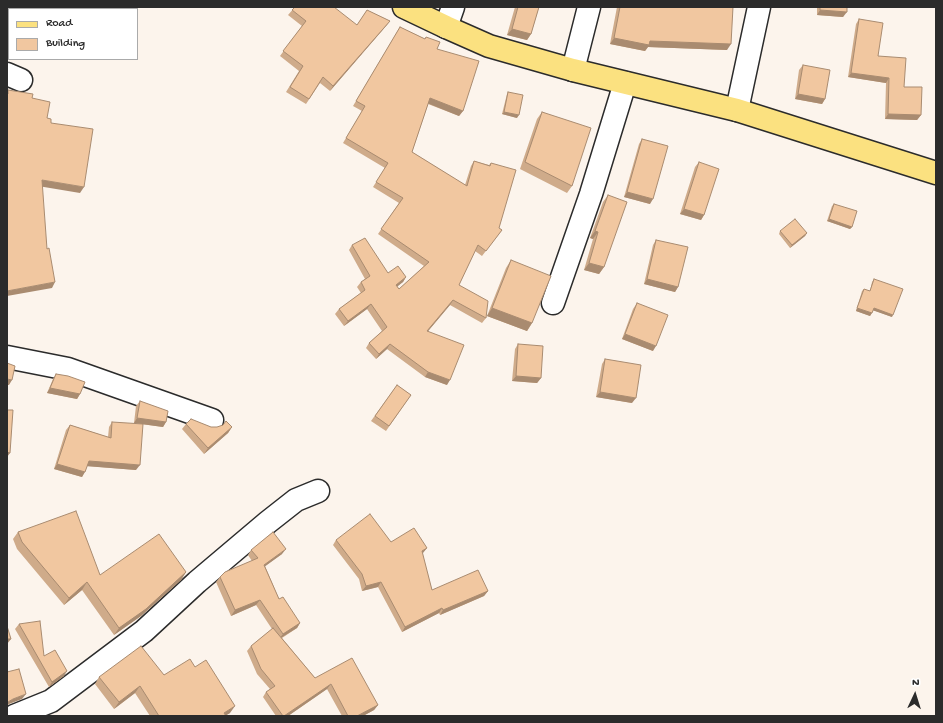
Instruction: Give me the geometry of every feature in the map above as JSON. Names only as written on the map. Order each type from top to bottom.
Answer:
[{"type":"main road","points":[[404,7],[489,46],[574,70],[737,110],[936,173]]},
{"type":"street","points":[[446,27],[453,7]]},
{"type":"street","points":[[574,70],[589,7]]},
{"type":"street","points":[[737,110],[759,7]]},
{"type":"street","points":[[553,303],[590,194],[625,83]]},
{"type":"street","points":[[7,357],[68,369],[212,420]]},
{"type":"street","points":[[14,716],[51,701],[144,632],[197,582],[268,522],[296,500],[318,491]]},
{"type":"building","points":[[295,7],[334,7],[357,25],[367,10],[390,21],[333,86],[323,77],[309,99],[290,87],[303,66],[283,51],[306,21],[292,10]]},
{"type":"building","points":[[518,7],[539,7],[531,34],[512,29]]},
{"type":"building","points":[[620,7],[733,7],[731,44],[650,41],[649,45],[614,38]]},
{"type":"building","points":[[820,7],[847,7],[847,12],[820,10]]},
{"type":"building","points":[[859,19],[883,23],[878,56],[906,58],[904,87],[922,87],[921,115],[888,114],[889,78],[851,73]]},
{"type":"building","points":[[400,27],[425,39],[426,37],[440,42],[437,49],[479,61],[463,111],[430,98],[412,152],[467,186],[474,161],[490,166],[491,163],[516,170],[499,228],[502,230],[486,251],[478,245],[459,285],[488,301],[486,318],[453,300],[427,331],[464,345],[450,380],[428,372],[390,344],[379,354],[369,343],[387,327],[371,304],[348,321],[339,309],[365,290],[361,282],[370,276],[352,245],[365,238],[388,273],[398,266],[406,277],[396,285],[399,289],[429,262],[381,229],[403,198],[376,182],[388,163],[346,138],[365,106],[356,101]]},
{"type":"building","points":[[803,65],[830,70],[825,99],[798,94]]},
{"type":"building","points":[[8,90],[33,94],[32,98],[50,102],[47,118],[51,119],[51,123],[93,129],[84,187],[42,180],[47,249],[49,248],[55,282],[7,291],[7,93],[8,94]]},
{"type":"building","points":[[508,92],[523,95],[519,115],[504,112]]},
{"type":"building","points":[[542,112],[591,128],[572,186],[525,162]]},
{"type":"building","points":[[642,139],[668,146],[653,199],[627,192]]},
{"type":"building","points":[[699,162],[719,169],[704,215],[684,209]]},
{"type":"building","points":[[608,195],[627,202],[604,267],[589,263],[598,232],[595,231]]},
{"type":"building","points":[[834,204],[857,211],[852,227],[829,219]]},
{"type":"building","points":[[795,219],[807,233],[792,245],[780,231]]},
{"type":"building","points":[[656,240],[688,247],[678,287],[647,279]]},
{"type":"building","points":[[511,260],[551,276],[532,323],[492,308]]},
{"type":"building","points":[[874,279],[903,289],[893,315],[874,308],[872,313],[857,308],[864,289],[870,291]]},
{"type":"building","points":[[637,303],[668,315],[656,346],[625,334]]},
{"type":"building","points":[[518,344],[543,346],[541,378],[516,376]]},
{"type":"building","points":[[605,359],[641,365],[636,398],[600,392]]},
{"type":"building","points":[[7,363],[15,366],[12,380],[7,379]]},
{"type":"building","points":[[56,374],[68,376],[85,382],[80,394],[50,388]]},
{"type":"building","points":[[397,385],[411,395],[389,426],[375,416]]},
{"type":"building","points":[[140,401],[168,411],[166,422],[137,418]]},
{"type":"building","points":[[7,410],[13,410],[10,453],[7,452]]},
{"type":"building","points":[[191,419],[211,427],[223,425],[226,421],[232,427],[208,448],[186,424]]},
{"type":"building","points":[[112,422],[143,424],[140,465],[89,461],[85,472],[57,464],[70,425],[111,438]]},
{"type":"building","points":[[76,511],[100,575],[159,534],[186,572],[146,609],[119,628],[87,582],[69,598],[22,542],[18,532]]},
{"type":"building","points":[[370,514],[391,542],[414,528],[427,548],[422,551],[432,590],[478,570],[488,591],[443,610],[442,608],[405,627],[381,582],[366,586],[362,574],[336,540]]},
{"type":"building","points":[[273,532],[286,549],[264,565],[279,599],[283,597],[300,623],[283,634],[260,600],[235,610],[220,577],[225,572],[258,558],[251,550]]},
{"type":"building","points":[[40,621],[44,656],[55,650],[67,671],[52,682],[19,624]]},
{"type":"building","points":[[7,626],[11,639],[7,639]]},
{"type":"building","points":[[273,628],[315,678],[352,658],[378,705],[357,716],[348,716],[331,684],[283,716],[266,692],[275,686],[261,669],[251,646]]},
{"type":"building","points":[[141,646],[164,675],[190,659],[195,667],[206,660],[235,706],[224,713],[226,716],[159,716],[140,686],[119,702],[99,677]]},
{"type":"building","points":[[19,669],[26,694],[13,699],[8,702],[7,705],[7,672]]}]
